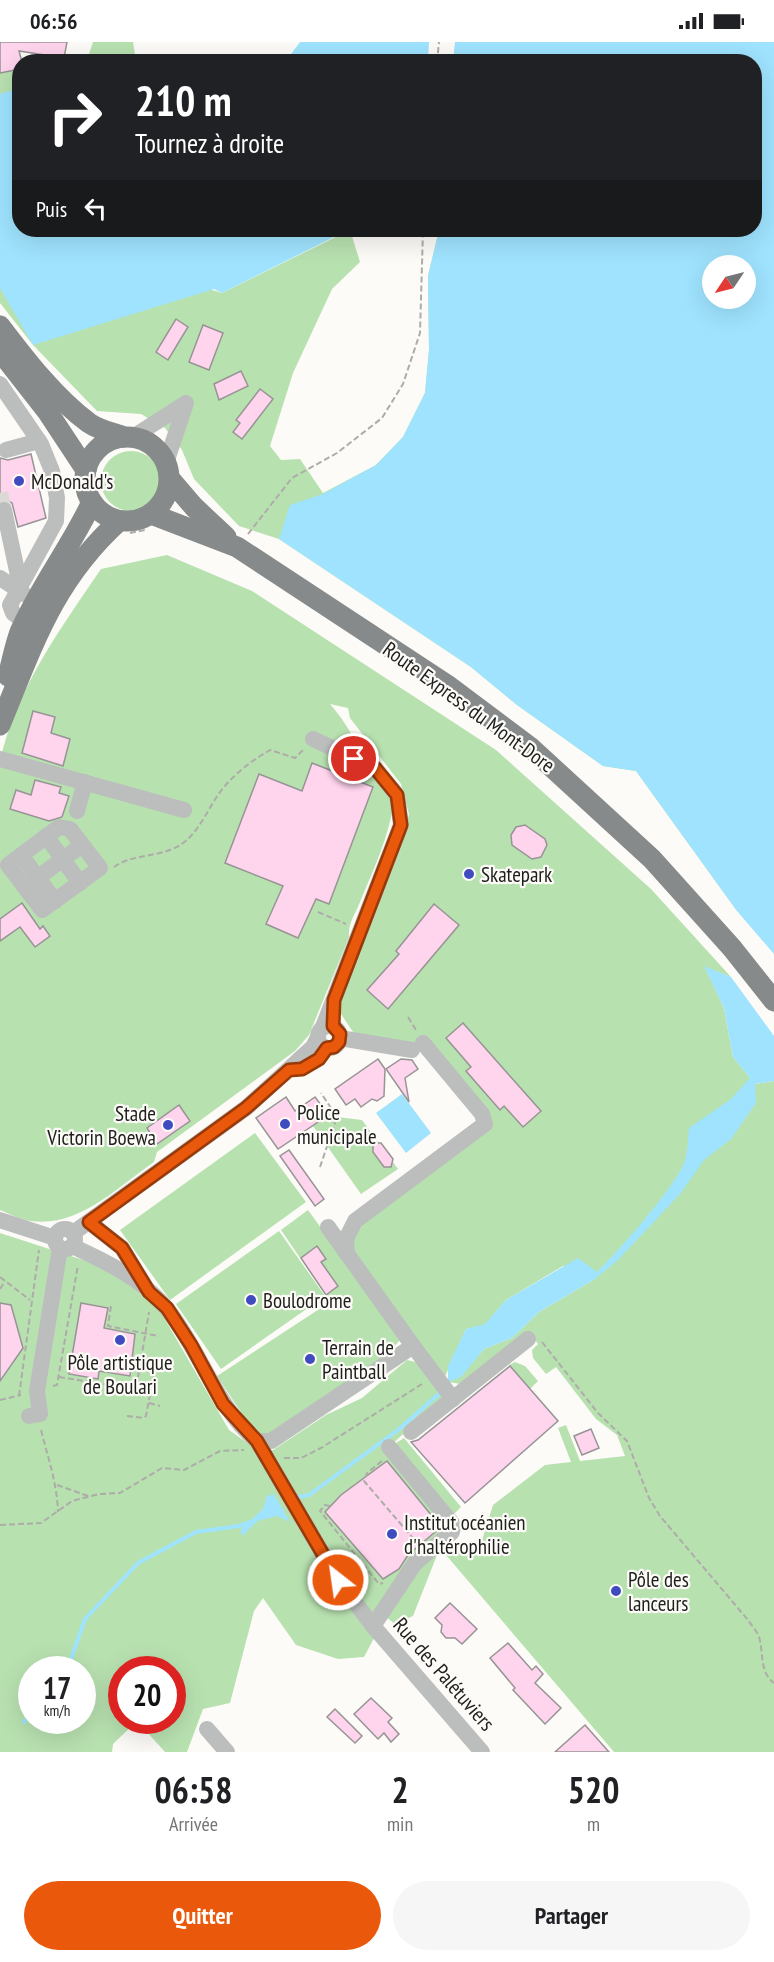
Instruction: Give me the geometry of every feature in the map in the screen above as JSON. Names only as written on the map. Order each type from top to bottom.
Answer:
[{"type":"main road","points":[[0,326],[52,387],[84,418],[91,424],[153,446],[168,471],[168,492],[150,521],[130,522],[121,526],[84,555],[57,592],[0,725]]},
{"type":"main road","points":[[3,359],[47,411],[86,470]]},
{"type":"main road","points":[[121,526],[99,511],[92,502],[87,492],[86,470],[93,454],[107,442],[129,437]]},
{"type":"main road","name":"Route Express du Mont-Dore","points":[[168,471],[194,507],[237,547],[447,685],[531,747],[652,859],[732,948],[774,1000]]},
{"type":"main road","points":[[0,708],[20,633],[92,502]]},
{"type":"main road","name":"Route Express du Mont-Dore","points":[[150,521],[237,547]]},
{"type":"street","points":[[0,384],[39,441],[52,471],[57,498],[56,521],[10,605],[13,613],[26,622]]},
{"type":"street","points":[[129,437],[186,403],[168,471]]},
{"type":"street","points":[[6,450],[39,441]]},
{"type":"street","points":[[4,510],[18,587]]},
{"type":"street","points":[[0,578],[18,587],[36,601]]},
{"type":"street","points":[[33,1415],[40,1414],[37,1391],[69,1238],[246,1108],[328,1035],[334,1000],[401,825],[397,795],[375,768],[313,739]]},
{"type":"street","points":[[0,759],[184,810]]},
{"type":"street","points":[[77,811],[85,782]]},
{"type":"street","points":[[26,852],[36,879],[42,910],[100,868],[70,829],[59,827],[8,865],[36,879]]},
{"type":"street","points":[[46,836],[80,883]]},
{"type":"street","points":[[36,879],[82,845]]},
{"type":"street","points":[[63,860],[93,860]]},
{"type":"street","points":[[328,1035],[418,1046],[482,1114],[485,1124],[355,1221],[346,1239],[347,1254]]},
{"type":"street","points":[[0,1220],[69,1238],[122,1248],[149,1292]]},
{"type":"street","points":[[328,1227],[412,1346],[453,1399]]},
{"type":"street","points":[[69,1238],[103,1260]]},
{"type":"street","points":[[69,1238],[149,1292]]},
{"type":"street","name":"Rue des Palétuviers","points":[[149,1292],[167,1308],[191,1345],[223,1404],[264,1453],[338,1580],[373,1626],[482,1752]]},
{"type":"street","points":[[411,1432],[528,1339]]},
{"type":"street","points":[[264,1453],[271,1441],[412,1346]]},
{"type":"street","points":[[373,1626],[415,1563],[452,1532],[452,1523],[389,1452]]},
{"type":"street","points":[[207,1729],[227,1752]]},
{"type":"path","points":[[237,547],[292,478],[337,453],[382,418],[403,384],[420,333],[423,237]]},
{"type":"path","points":[[121,526],[135,533],[150,521]]},
{"type":"path","points":[[114,867],[123,860],[147,857],[182,844],[202,821],[219,793],[251,761],[270,750],[295,758],[313,739]]},
{"type":"path","points":[[318,912],[351,927]]},
{"type":"path","points":[[320,1167],[337,1117],[321,1093]]},
{"type":"path","points":[[19,1396],[30,1299],[69,1238]]},
{"type":"path","points":[[51,1387],[57,1385],[59,1377],[69,1238]]},
{"type":"path","points":[[0,1277],[30,1299]]},
{"type":"path","points":[[0,1289],[5,1281]]},
{"type":"path","points":[[111,1305],[108,1326],[158,1336]]},
{"type":"path","points":[[59,1377],[136,1389],[149,1312]]},
{"type":"path","points":[[528,1339],[540,1340],[549,1349],[598,1413],[627,1440],[649,1498],[660,1516],[748,1620],[758,1636],[762,1665],[769,1679],[774,1683]]},
{"type":"path","points":[[127,1416],[143,1418],[146,1416],[155,1367]]},
{"type":"path","points":[[0,1525],[41,1523],[72,1501],[90,1496],[120,1493],[162,1468],[184,1470],[220,1451],[247,1449],[302,1458],[435,1375]]},
{"type":"path","points":[[125,1393],[126,1387]]},
{"type":"path","points":[[0,1400],[29,1394]]},
{"type":"path","points":[[149,1403],[160,1406]]},
{"type":"path","points":[[33,1415],[57,1485],[58,1512]]},
{"type":"path","points":[[389,1452],[367,1473],[364,1482],[426,1554]]},
{"type":"path","points":[[57,1485],[90,1496]]},
{"type":"path","points":[[330,1506],[325,1505],[320,1511],[379,1584],[389,1582],[397,1575],[405,1578]]},
{"type":"green space","points":[[93,42],[133,42],[135,54],[89,54]]},
{"type":"green space","points":[[12,71],[12,237],[42,237],[222,293],[336,237],[352,237],[360,262],[332,289],[293,373],[270,446],[281,460],[300,459],[323,493],[376,465],[403,437],[425,393],[429,350],[428,276],[437,237],[442,237],[737,911],[636,771],[603,766],[517,705],[471,667],[279,539],[239,526],[194,479],[182,450],[165,428],[141,414],[97,411],[33,345],[0,303],[0,73]]},
{"type":"green space","points":[[125,451],[137,451],[148,456],[156,464],[161,481],[159,493],[148,506],[137,511],[125,511],[114,506],[106,498],[101,487],[101,475],[106,464],[114,456]]},
{"type":"green space","points":[[167,555],[252,591],[496,750],[651,889],[731,977],[705,967],[724,1008],[733,1057],[755,1084],[774,1081],[774,1752],[614,1752],[446,1555],[459,1542],[479,1550],[493,1505],[545,1465],[571,1462],[558,1428],[566,1425],[580,1461],[625,1456],[617,1435],[596,1419],[556,1367],[546,1374],[533,1358],[532,1350],[538,1344],[529,1332],[461,1384],[448,1382],[462,1375],[484,1349],[512,1338],[539,1312],[595,1279],[563,1266],[506,1300],[485,1325],[466,1329],[444,1379],[352,1256],[351,1237],[359,1221],[487,1132],[430,1046],[355,1035],[339,1011],[346,984],[403,842],[409,814],[401,784],[350,718],[348,708],[330,704],[347,727],[376,776],[394,799],[381,851],[352,919],[349,937],[309,1035],[295,1051],[157,1152],[154,1162],[97,1204],[65,1218],[48,1222],[19,1218],[0,1210],[0,762],[16,710],[28,685],[55,637],[101,569]]},
{"type":"green space","points":[[333,1112],[337,1117],[362,1120],[398,1169],[361,1194],[313,1126]]},
{"type":"green space","points":[[255,1133],[306,1202],[170,1300],[120,1230]]},
{"type":"green space","name":"Terrain de Paintball","points":[[308,1210],[401,1338],[381,1358],[343,1386],[274,1433],[261,1435],[250,1426],[217,1376],[330,1302],[281,1230]]},
{"type":"green space","name":"Boulodrome","points":[[279,1231],[325,1296],[221,1369],[176,1304]]},
{"type":"green space","points":[[0,1233],[108,1268],[159,1309],[229,1430],[256,1449],[273,1450],[326,1415],[362,1398],[407,1360],[419,1363],[444,1396],[388,1448],[404,1438],[461,1507],[453,1515],[461,1524],[458,1537],[437,1555],[413,1616],[395,1624],[376,1609],[374,1638],[364,1657],[338,1659],[296,1645],[263,1598],[254,1611],[230,1703],[203,1709],[187,1752],[165,1752],[149,1734],[186,1734],[186,1656],[108,1656],[108,1734],[123,1734],[113,1744],[112,1752],[0,1752]]},
{"type":"green space","points":[[515,1362],[525,1366],[538,1381],[530,1389],[509,1365]]},
{"type":"water","points":[[300,42],[429,42],[428,54],[291,54]]},
{"type":"water","points":[[455,42],[774,42],[774,954],[737,911],[636,771],[603,766],[517,705],[471,667],[279,539],[290,505],[323,494],[376,465],[403,437],[425,393],[429,350],[428,276],[437,237],[762,237],[762,54],[454,54]]},
{"type":"water","points":[[12,90],[12,237],[334,237],[222,293],[214,289],[33,345],[0,288],[0,94]]},
{"type":"water","points":[[704,966],[731,977],[774,1036],[774,1081],[755,1084],[756,1103],[731,1139],[704,1160],[680,1194],[619,1259],[595,1279],[539,1312],[512,1338],[484,1349],[461,1377],[448,1382],[448,1366],[466,1329],[485,1324],[506,1300],[578,1258],[597,1272],[606,1263],[646,1218],[680,1171],[686,1156],[689,1128],[731,1099],[750,1078],[733,1057],[724,1008]]},
{"type":"water","points":[[402,1094],[431,1133],[406,1153],[376,1113]]},
{"type":"water","points":[[274,1494],[290,1522],[277,1516],[257,1521],[243,1536],[240,1530],[263,1509],[267,1496]]},
{"type":"building","points":[[0,42],[67,42],[65,54],[19,51],[20,54],[12,54],[12,71],[0,73]]},
{"type":"building","points":[[176,319],[188,327],[168,360],[156,352]]},
{"type":"building","points":[[203,325],[223,333],[209,370],[189,362]]},
{"type":"building","points":[[241,371],[248,386],[219,400],[214,384]]},
{"type":"building","points":[[260,389],[273,399],[242,439],[233,432],[240,423],[236,420]]},
{"type":"building","name":"McDonald's","points":[[31,454],[46,518],[18,527],[12,503],[7,500],[0,501],[0,458],[8,460]]},
{"type":"building","points":[[33,711],[55,717],[51,733],[70,739],[63,766],[22,753]]},
{"type":"building","points":[[312,763],[373,787],[329,904],[316,899],[298,938],[266,924],[283,886],[225,863],[259,774],[302,791]]},
{"type":"building","points":[[35,780],[61,787],[59,793],[69,796],[62,817],[49,821],[10,809],[16,790],[31,795]]},
{"type":"building","points":[[525,825],[545,839],[547,845],[541,857],[532,859],[512,845],[511,835],[516,827]]},
{"type":"building","points":[[22,903],[40,929],[43,926],[50,936],[35,947],[20,927],[0,941],[0,919]]},
{"type":"building","points":[[434,904],[459,925],[388,1009],[367,990],[399,954],[396,951]]},
{"type":"building","points":[[463,1023],[541,1111],[523,1127],[504,1106],[500,1110],[466,1071],[471,1067],[446,1038]]},
{"type":"building","points":[[378,1059],[385,1069],[384,1096],[377,1101],[372,1099],[361,1107],[355,1099],[346,1105],[335,1089]]},
{"type":"building","points":[[401,1059],[412,1060],[418,1069],[405,1078],[409,1102],[386,1069]]},
{"type":"building","name":"Police municipale","points":[[286,1097],[295,1111],[315,1097],[325,1110],[321,1113],[324,1118],[278,1149],[256,1118]]},
{"type":"building","name":"Stade Victorin Boewa","points":[[179,1105],[190,1121],[157,1144],[147,1128]]},
{"type":"building","points":[[373,1143],[381,1143],[393,1159],[391,1167],[384,1167],[373,1152]]},
{"type":"building","points":[[289,1150],[324,1199],[315,1206],[280,1156]]},
{"type":"building","points":[[317,1246],[326,1259],[321,1262],[338,1286],[326,1295],[301,1258]]},
{"type":"building","points":[[0,1303],[11,1305],[23,1348],[0,1381]]},
{"type":"building","name":"Pôle artistique de Boulari","points":[[81,1303],[108,1308],[104,1328],[135,1334],[130,1376],[99,1371],[98,1379],[69,1374]]},
{"type":"building","points":[[510,1366],[558,1421],[465,1503],[411,1442],[418,1440]]},
{"type":"building","points":[[591,1429],[599,1448],[582,1455],[574,1436]]},
{"type":"building","points":[[387,1461],[441,1527],[408,1555],[399,1569],[383,1579],[325,1512],[341,1495]]},
{"type":"building","points":[[450,1603],[477,1629],[462,1644],[455,1638],[446,1638],[441,1632],[442,1625],[435,1618]]},
{"type":"building","points":[[508,1643],[532,1670],[536,1666],[543,1674],[535,1683],[561,1708],[545,1724],[513,1690],[515,1688],[490,1658]]},
{"type":"building","points":[[371,1698],[392,1718],[388,1722],[399,1734],[391,1742],[384,1733],[378,1739],[354,1714]]},
{"type":"building","points":[[335,1709],[362,1736],[355,1743],[327,1717]]},
{"type":"building","points":[[585,1725],[609,1752],[555,1752]]},
{"type":"waterway","points":[[298,1497],[309,1495],[398,1430],[441,1392]]},
{"type":"waterway","points":[[72,1656],[85,1619],[138,1563],[196,1532],[239,1526],[256,1520]]},
{"type":"tunnel","points":[[0,493],[4,510]]},
{"type":"place","name":"McDonald's","points":[[19,481]]},
{"type":"place","name":"Skatepark","points":[[469,874]]},
{"type":"place","name":"Police municipale","points":[[285,1124]]},
{"type":"place","name":"Stade Victorin Boewa","points":[[168,1125]]},
{"type":"place","name":"Boulodrome","points":[[251,1300]]},
{"type":"place","name":"Pôle artistique de Boulari","points":[[120,1340]]},
{"type":"place","name":"Terrain de Paintball","points":[[310,1359]]},
{"type":"place","name":"Institut océanien d'haltérophilie","points":[[392,1534]]},
{"type":"place","name":"Pôle des lanceurs","points":[[616,1591]]},
{"type":"route","points":[[338,1580],[257,1441],[245,1431],[223,1404],[191,1345],[167,1308],[149,1292],[122,1248],[97,1226],[89,1222],[246,1108],[289,1070],[302,1069],[319,1059],[327,1048],[334,1047],[339,1042],[340,1034],[333,1026],[334,1000],[401,825],[397,795],[375,768],[354,759]]}]
